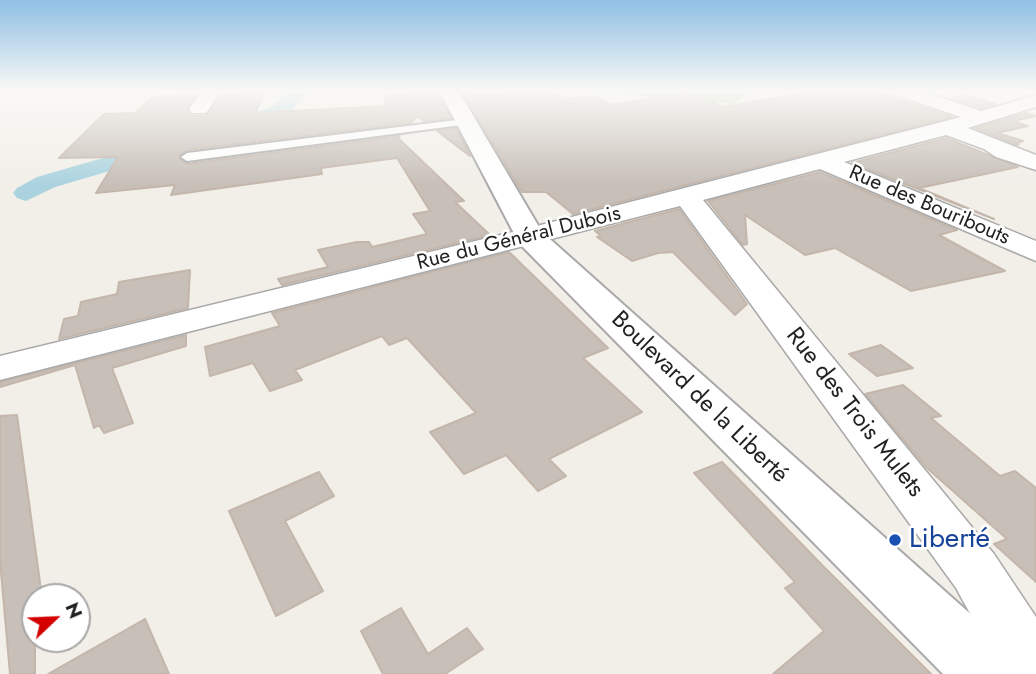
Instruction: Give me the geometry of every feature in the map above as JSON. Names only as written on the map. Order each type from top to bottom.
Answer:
[{"type":"street","name":"Rue du Général Dubois","points":[[0,368],[530,237],[970,121]]},
{"type":"street","name":"Boulevard de la Liberté","points":[[465,122],[530,237],[989,674]]},
{"type":"street","points":[[947,128],[1036,163]]},
{"type":"street","name":"Rue des Bouribouts","points":[[822,161],[1036,252]]},
{"type":"street","name":"Rue des Trois Mulets","points":[[685,195],[975,571],[1036,672]]},
{"type":"lane","points":[[187,158],[465,122]]},
{"type":"building","points":[[96,121],[412,121],[187,150],[180,155],[180,159],[187,164],[400,136],[398,138],[464,201],[455,202],[490,235],[282,285],[278,279],[328,267],[318,250],[357,242],[369,242],[372,247],[427,234],[413,214],[430,211],[397,158],[321,168],[322,174],[171,195],[175,185],[96,193],[118,157],[59,158]]},
{"type":"building","points":[[480,121],[935,121],[573,214],[546,192],[522,192]]},
{"type":"building","points":[[998,121],[1014,121],[1028,126],[997,133],[1023,141],[1016,143],[1019,144],[1017,145],[976,128]]},
{"type":"building","points":[[456,128],[470,156],[437,131]]},
{"type":"building","points":[[946,138],[1018,167],[919,188],[994,219],[852,163]]},
{"type":"building","points":[[820,172],[957,230],[939,235],[1005,271],[911,291],[835,248],[805,255],[745,215],[747,244],[743,245],[708,201]]},
{"type":"building","points":[[679,209],[747,304],[735,315],[673,252],[658,253],[632,261],[597,237],[601,236],[595,231]]},
{"type":"building","points":[[509,252],[608,348],[583,358],[642,412],[549,459],[566,476],[538,491],[506,455],[464,474],[430,432],[476,413],[407,338],[389,345],[382,336],[295,370],[302,380],[270,391],[253,363],[210,376],[205,347],[280,326],[272,313]]},
{"type":"building","points":[[190,270],[188,308],[59,339],[64,319],[78,316],[81,302],[117,294],[119,282]]},
{"type":"building","points":[[186,335],[186,346],[112,368],[133,423],[104,433],[99,425],[94,428],[75,365],[0,387],[0,382]]},
{"type":"building","points":[[881,345],[913,368],[877,376],[849,354]]},
{"type":"building","points":[[903,385],[941,416],[931,418],[1000,476],[1015,471],[1036,488],[1036,582],[994,544],[1007,539],[927,468],[865,394]]},
{"type":"building","points":[[17,415],[40,583],[21,583],[21,653],[35,653],[35,674],[10,674],[0,561],[0,416]]},
{"type":"building","points":[[722,462],[931,674],[773,674],[824,631],[785,588],[795,582],[694,473]]},
{"type":"building","points":[[319,472],[334,496],[285,521],[323,591],[276,616],[229,511]]},
{"type":"building","points":[[401,608],[428,654],[467,628],[483,649],[445,674],[383,674],[361,631]]},
{"type":"building","points":[[145,619],[169,674],[48,674],[85,653],[91,653],[91,650]]},
{"type":"waterway","points":[[229,129],[249,121]]},
{"type":"waterway","points":[[26,193],[46,182],[142,154],[165,151]]},
{"type":"place","name":"Liberté","points":[[895,540]]}]
